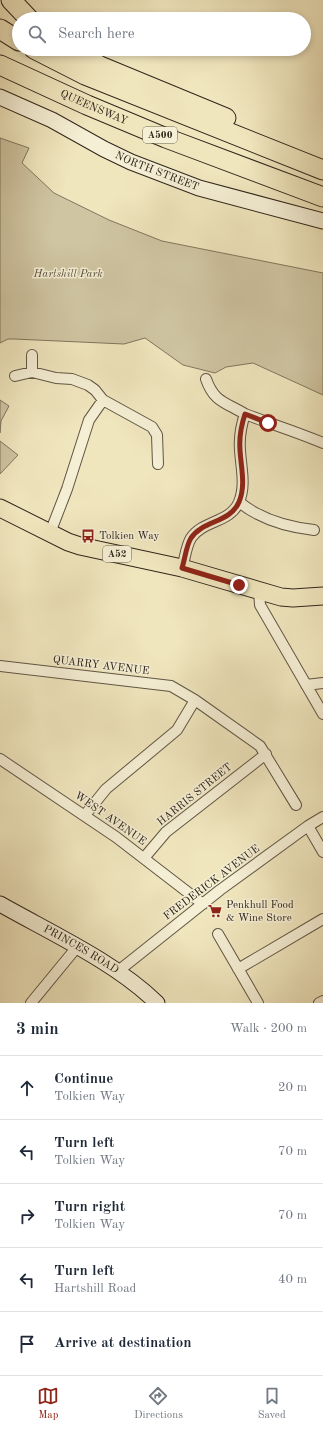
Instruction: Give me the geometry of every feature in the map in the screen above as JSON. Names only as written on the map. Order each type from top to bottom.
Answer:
[{"type":"highway","points":[[11,0],[22,12]]},
{"type":"highway","points":[[0,29],[12,37]]},
{"type":"highway","name":"A500","points":[[48,56],[85,75],[323,170]]},
{"type":"highway","points":[[81,56],[100,66],[228,119],[323,163]]},
{"type":"highway","name":"QUEENSWAY","points":[[0,65],[87,105],[166,138],[323,197]]},
{"type":"highway","points":[[0,78],[85,110],[166,138]]},
{"type":"main road","name":"A52","points":[[0,508],[80,546],[182,568],[259,591],[293,598],[323,596]]},
{"type":"street","name":"NORTH STREET","points":[[0,97],[52,120],[131,162],[199,188],[323,221]]},
{"type":"street","points":[[32,355],[32,372]]},
{"type":"street","points":[[15,376],[32,372],[80,381],[95,390],[103,400],[152,427],[157,436],[158,464]]},
{"type":"street","points":[[206,379],[210,391],[217,399],[245,414],[268,423],[288,428],[323,443]]},
{"type":"street","points":[[50,533],[67,488],[89,420],[103,400]]},
{"type":"street","points":[[182,568],[191,539],[199,530],[210,523],[225,518],[234,511],[239,502],[244,476],[240,450],[241,427],[245,414]]},
{"type":"street","points":[[239,502],[251,512],[275,522],[314,530]]},
{"type":"street","points":[[259,591],[260,605],[323,714]]},
{"type":"street","name":"QUARRY AVENUE","points":[[0,666],[171,686],[195,700],[260,746],[296,805]]},
{"type":"street","points":[[306,685],[323,683]]},
{"type":"street","points":[[85,815],[106,789],[177,730],[195,700]]},
{"type":"street","name":"HARRIS STREET","points":[[144,858],[166,832],[266,754]]},
{"type":"street","name":"WEST AVENUE","points":[[0,759],[85,815],[144,858],[165,877],[203,904]]},
{"type":"street","name":"FREDERICK AVENUE","points":[[117,972],[203,904],[308,826],[323,817]]},
{"type":"street","points":[[308,826],[323,852]]},
{"type":"street","name":"PRINCES ROAD","points":[[0,904],[77,947],[117,972],[136,984],[157,1003]]},
{"type":"street","points":[[238,969],[323,920]]},
{"type":"street","points":[[218,934],[258,1003]]},
{"type":"street","points":[[31,1003],[77,947]]},
{"type":"street","points":[[319,1003],[323,1001]]},
{"type":"green space","name":"Hartshill Park","points":[[0,138],[29,148],[22,163],[54,193],[109,220],[162,241],[323,273],[323,395],[253,363],[226,367],[215,373],[183,365],[145,338],[124,344],[14,339],[8,339],[0,343]]},
{"type":"green space","points":[[0,400],[9,406],[1,421],[0,433]]},
{"type":"green space","points":[[0,441],[18,455],[0,474]]},
{"type":"place","name":"Tolkien Way","points":[[88,536]]},
{"type":"place","name":"Penkhull Food & Wine Store","points":[[215,911]]},
{"type":"route","points":[[239,585],[182,568],[191,539],[199,530],[210,523],[225,518],[234,511],[239,502],[244,476],[240,450],[241,427],[245,414],[268,423]]}]
